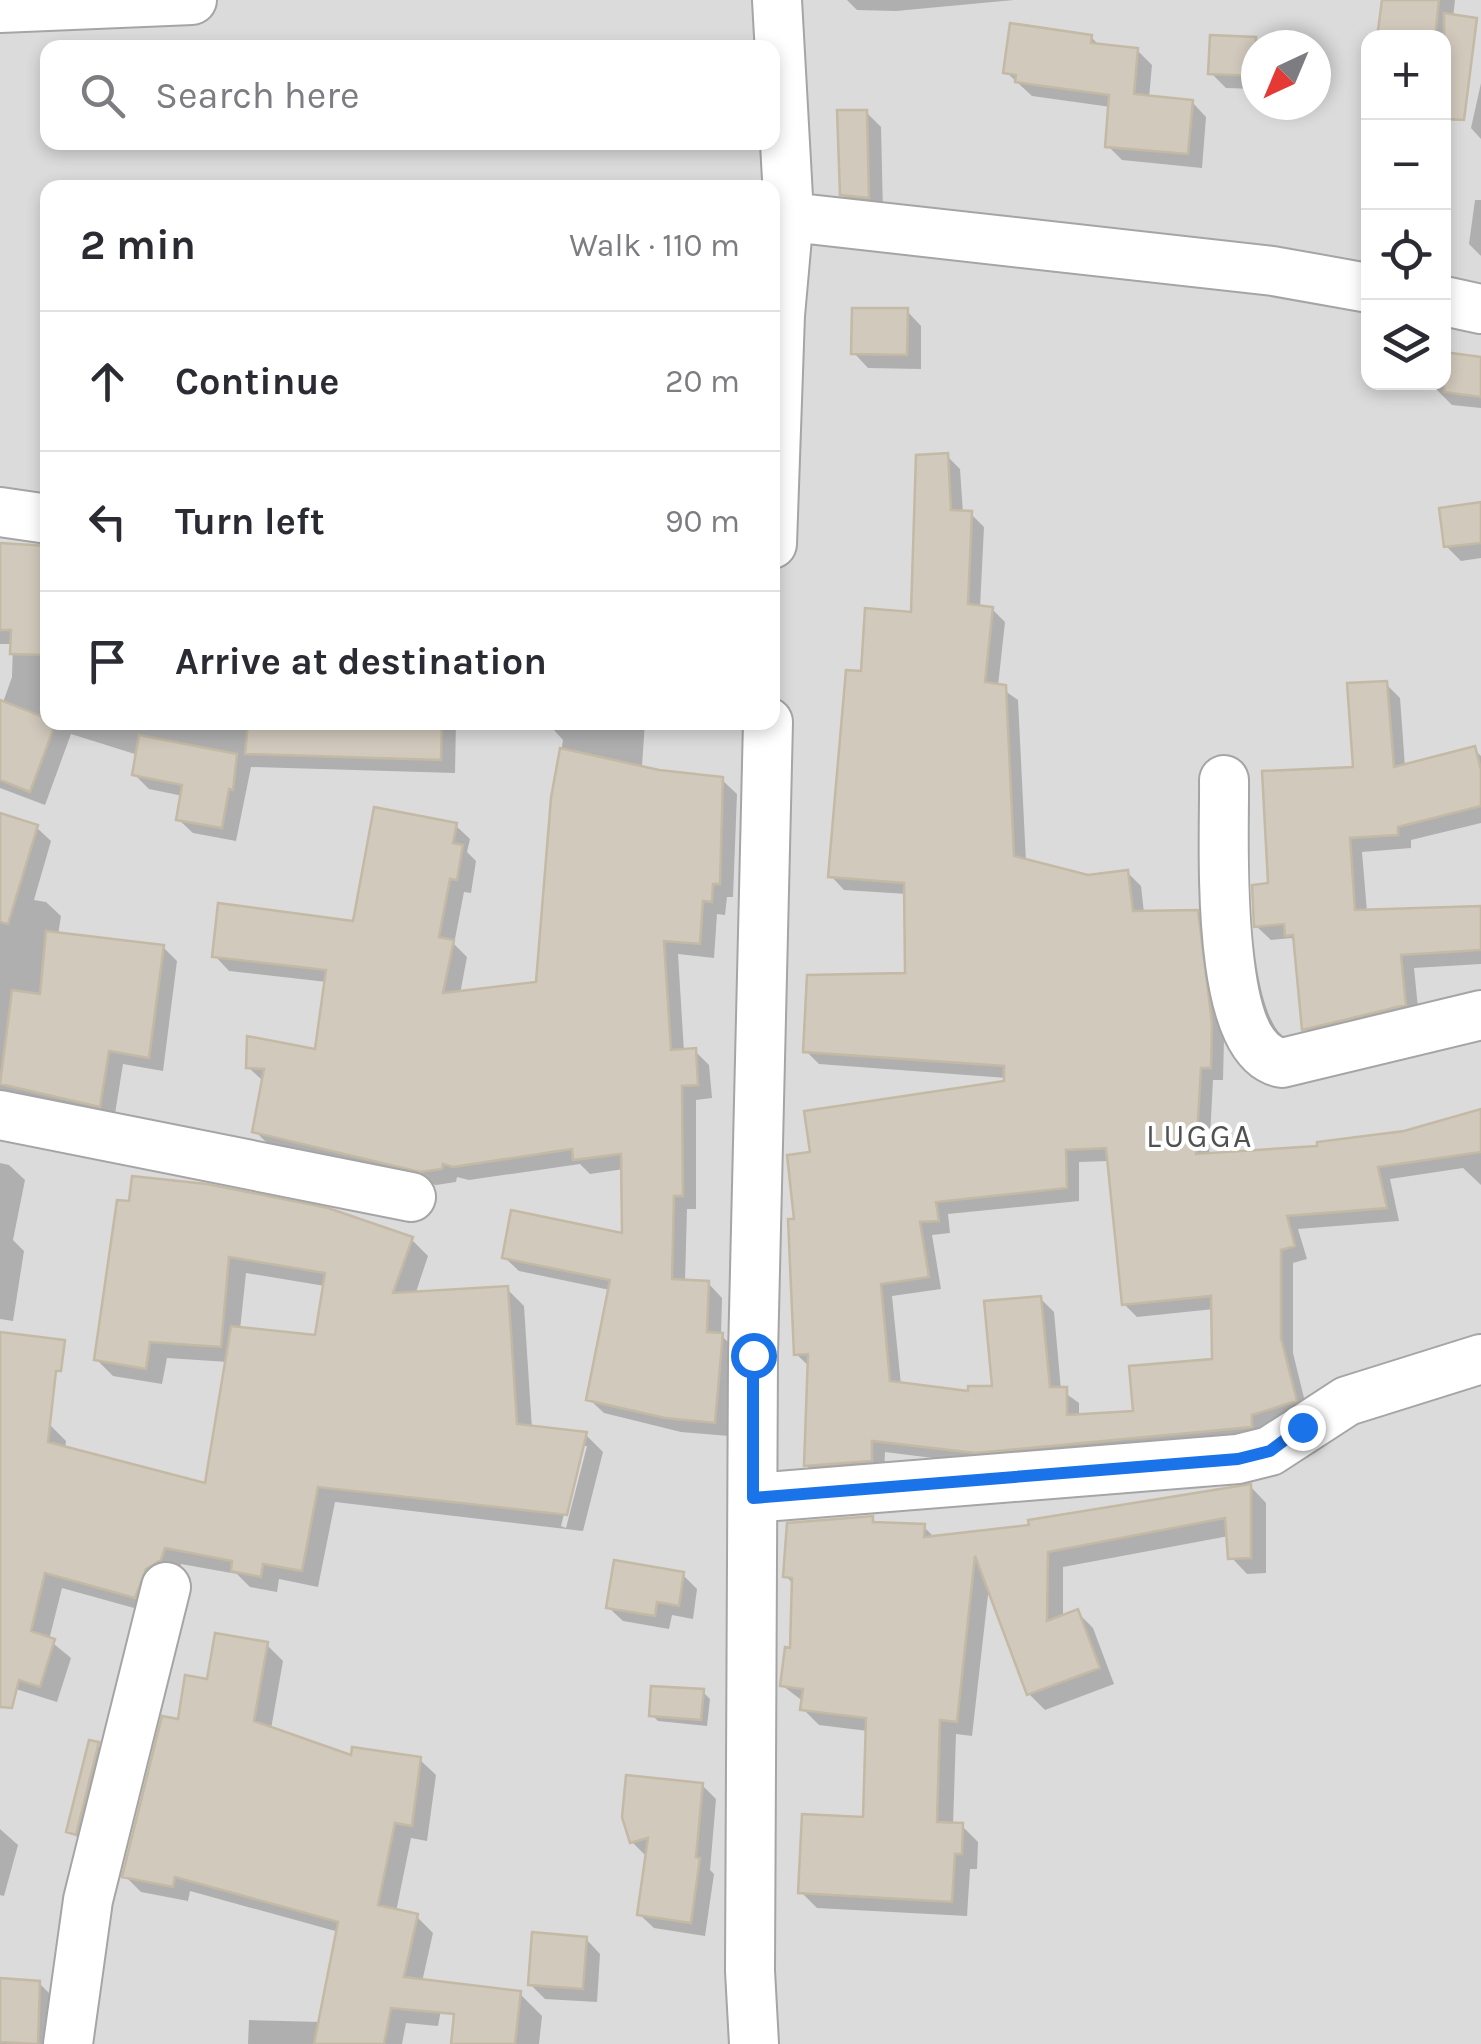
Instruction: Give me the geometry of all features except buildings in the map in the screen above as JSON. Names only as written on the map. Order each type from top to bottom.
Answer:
[{"type":"street","points":[[0,8],[192,0]]},
{"type":"street","points":[[776,0],[777,40]]},
{"type":"street","points":[[779,150],[780,315]]},
{"type":"street","points":[[781,215],[1273,271],[1361,287]]},
{"type":"street","points":[[1451,303],[1481,309]]},
{"type":"street","points":[[0,512],[40,518]]},
{"type":"street","points":[[754,2044],[750,1971],[753,1498],[768,730]]},
{"type":"street","points":[[1224,780],[1229,964],[1250,1042],[1268,1061],[1282,1063],[1481,1015]]},
{"type":"street","points":[[0,1115],[411,1197]]},
{"type":"street","points":[[753,1498],[1238,1459],[1270,1451],[1347,1401],[1481,1359]]},
{"type":"street","points":[[68,2044],[88,1900],[166,1587]]},
{"type":"shaded area","points":[[0,0],[1481,0],[1481,2044],[0,2044]]},
{"type":"district","name":"LUGGA","points":[[1200,1136]]},
{"type":"route","points":[[753,1355],[753,1498],[1238,1459],[1270,1451],[1302,1427]]}]
